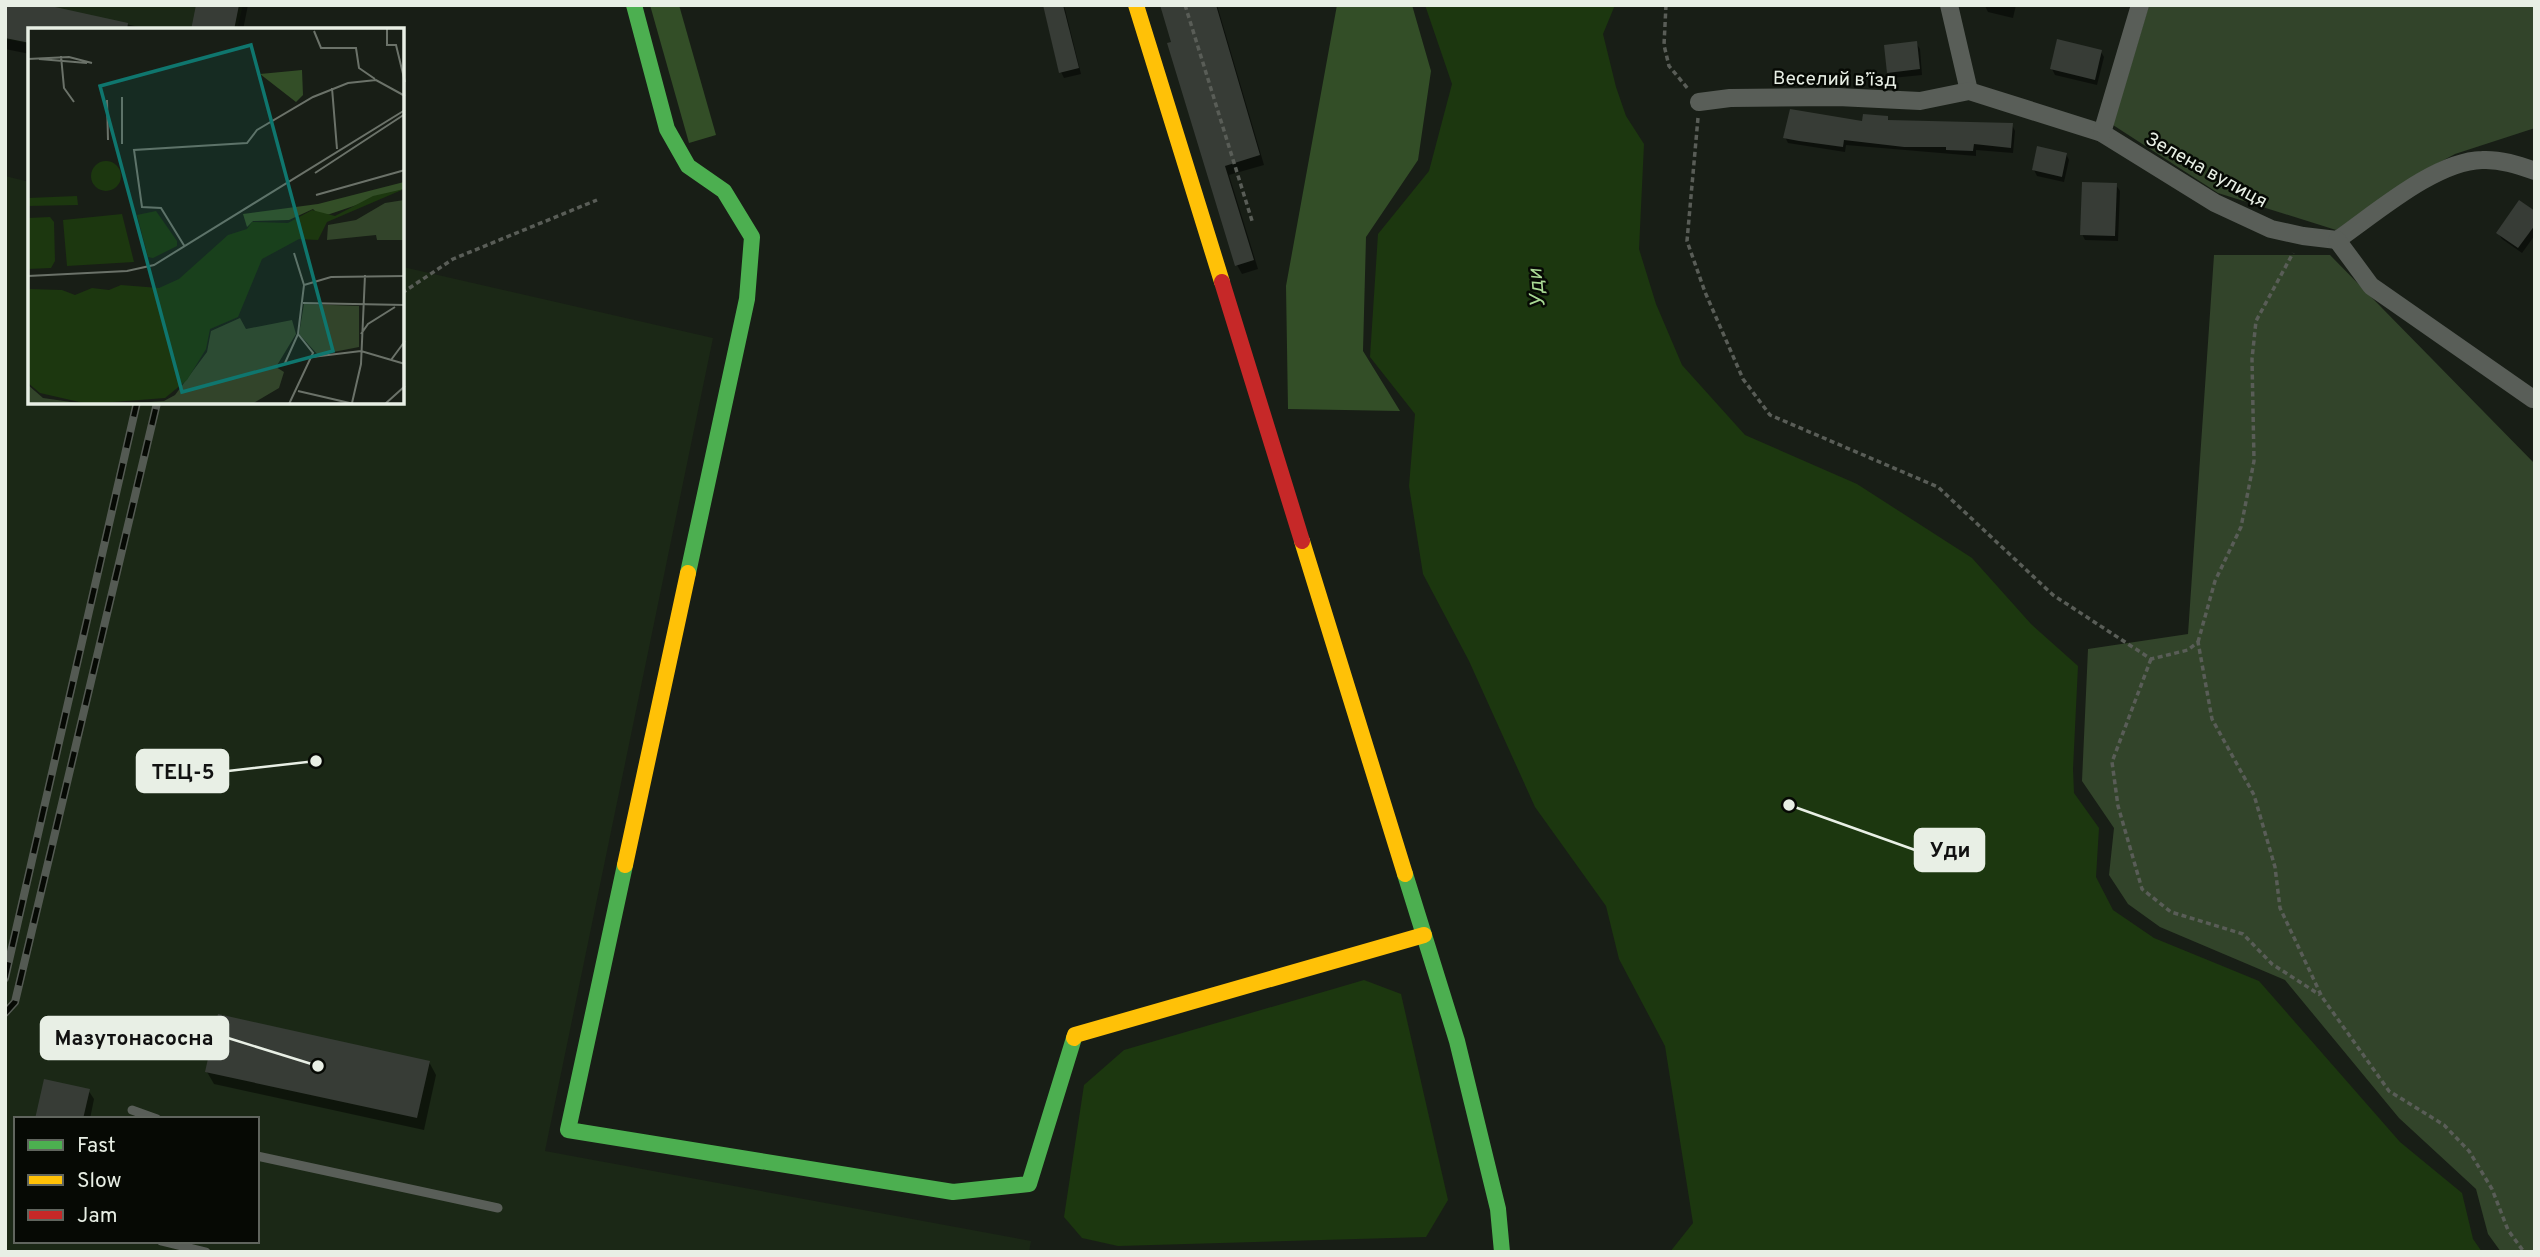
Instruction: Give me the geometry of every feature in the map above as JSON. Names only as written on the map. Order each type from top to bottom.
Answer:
[{"type":"street","points":[[634,5],[667,129],[688,166],[724,191],[752,237],[747,299],[568,1130],[953,1192],[1029,1184],[1076,1035],[1424,935]]},
{"type":"street","points":[[1136,5],[1457,1041],[1498,1209],[1503,1252]]},
{"type":"street","points":[[1949,5],[1969,91]]},
{"type":"street","points":[[2102,133],[2140,5]]},
{"type":"street","name":"Веселий в’їзд","points":[[1699,102],[1730,98],[1838,97],[1920,101],[1969,91]]},
{"type":"street","name":"Зелена вулиця","points":[[1969,91],[2102,133],[2215,203],[2271,229],[2337,240]]},
{"type":"street","points":[[2533,400],[2371,286],[2337,240],[2426,178],[2451,166],[2481,160],[2512,163],[2535,171]]},
{"type":"lane","points":[[132,1110],[151,1117]]},
{"type":"lane","points":[[259,1156],[498,1208]]},
{"type":"lane","points":[[169,1243],[206,1252]]},
{"type":"path","points":[[1185,5],[1253,224]]},
{"type":"path","points":[[1666,5],[1664,45],[1669,66],[1699,102],[1687,241],[1705,292],[1743,379],[1770,415],[1938,487],[2053,596],[2151,659],[2188,650],[2198,642]]},
{"type":"path","points":[[404,292],[453,259],[597,200]]},
{"type":"path","points":[[2302,236],[2256,321],[2252,359],[2254,461],[2241,527],[2215,581],[2198,642],[2212,719],[2253,795],[2275,867],[2280,908],[2322,997],[2389,1091],[2444,1125],[2469,1152],[2493,1189],[2508,1230],[2524,1252]]},
{"type":"path","points":[[2151,659],[2112,762],[2118,806],[2142,889],[2171,912],[2243,934],[2272,964],[2322,997]]},
{"type":"shaded area","points":[[5,5],[243,5],[237,28],[28,28],[28,44],[5,39]]},
{"type":"shaded area","points":[[650,5],[679,5],[716,135],[689,143]]},
{"type":"shaded area","points":[[1337,5],[1412,5],[1431,71],[1418,160],[1366,237],[1363,351],[1400,411],[1288,409],[1286,286]]},
{"type":"shaded area","points":[[2149,5],[2535,5],[2535,128],[2455,154],[2416,175],[2336,230],[2218,193],[2113,125]]},
{"type":"shaded area","points":[[5,176],[28,182],[28,404],[404,404],[404,267],[713,338],[545,1151],[1031,1241],[1029,1252],[5,1252]]},
{"type":"shaded area","points":[[2214,255],[2330,255],[2535,464],[2535,1252],[2501,1252],[2488,1234],[2476,1189],[2399,1118],[2285,980],[2160,927],[2128,904],[2109,875],[2114,828],[2082,781],[2088,649],[2188,634]]},
{"type":"water","points":[[1425,5],[1615,5],[1603,34],[1626,116],[1644,144],[1639,249],[1656,304],[1682,365],[1745,435],[1857,484],[1972,558],[2031,624],[2078,666],[2074,793],[2099,828],[2096,877],[2113,910],[2154,938],[2259,981],[2400,1142],[2462,1193],[2473,1239],[2482,1252],[1670,1252],[1693,1223],[1665,1046],[1619,959],[1606,906],[1535,807],[1469,661],[1423,574],[1409,486],[1415,414],[1370,357],[1378,234],[1429,171],[1452,84]]},
{"type":"water","points":[[1364,980],[1401,994],[1448,1200],[1426,1237],[1118,1246],[1082,1238],[1064,1217],[1084,1085],[1124,1050]]},
{"type":"building","points":[[5,5],[46,5],[128,23],[127,28],[28,28],[28,43],[5,38]]},
{"type":"building","points":[[196,5],[239,5],[234,28],[191,28]]},
{"type":"building","points":[[1043,5],[1063,5],[1079,68],[1059,73]]},
{"type":"building","points":[[1160,5],[1216,5],[1260,155],[1225,166],[1254,260],[1235,266],[1167,43],[1171,42]]},
{"type":"building","points":[[2057,39],[2102,50],[2095,80],[2050,69]]},
{"type":"building","points":[[1917,41],[1920,69],[1887,73],[1884,45]]},
{"type":"building","points":[[1790,109],[1862,121],[1863,114],[1888,116],[1888,120],[2013,123],[2011,148],[1974,144],[1973,151],[1946,150],[1946,147],[1904,147],[1844,140],[1843,147],[1799,141],[1783,138]]},
{"type":"building","points":[[2037,146],[2067,153],[2062,177],[2032,170]]},
{"type":"building","points":[[2082,182],[2117,183],[2115,236],[2080,235]]},
{"type":"building","points":[[2519,200],[2535,211],[2535,225],[2518,248],[2496,233]]},
{"type":"building","points":[[218,1014],[430,1061],[417,1118],[205,1072]]},
{"type":"building","points":[[44,1079],[90,1089],[83,1117],[35,1117]]},
{"type":"railway","points":[[5,978],[137,404]]},
{"type":"railway","points":[[5,1013],[15,1002],[157,404]]},
{"type":"traffic: fast","points":[[634,5],[667,129],[688,166],[724,191],[752,237],[747,299],[688,573]]},
{"type":"traffic: fast","points":[[625,865],[568,1130],[953,1192],[1029,1184],[1074,1038]]},
{"type":"traffic: fast","points":[[1405,874],[1457,1041],[1498,1209],[1502,1252]]},
{"type":"traffic: slow","points":[[1136,5],[1222,282]]},
{"type":"traffic: slow","points":[[1302,541],[1405,874]]},
{"type":"traffic: slow","points":[[625,865],[688,573]]},
{"type":"traffic: slow","points":[[1074,1038],[1075,1035],[1424,935]]},
{"type":"traffic: jam","points":[[1222,282],[1302,541]]},
{"type":"place","name":"ТЕЦ-5","points":[[316,761]]},
{"type":"place","name":"Уди","points":[[1789,805]]},
{"type":"place","name":"Мазутонасосна","points":[[318,1066]]}]
